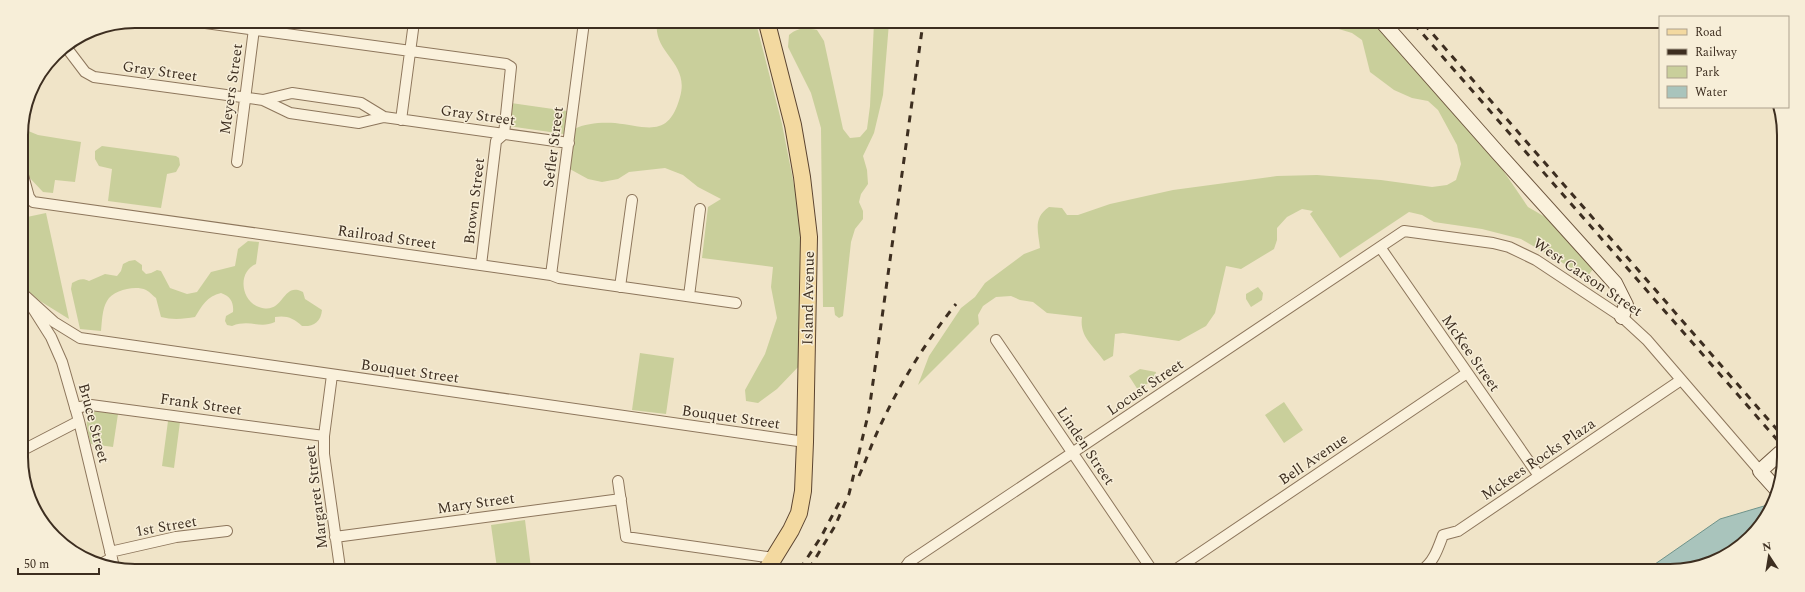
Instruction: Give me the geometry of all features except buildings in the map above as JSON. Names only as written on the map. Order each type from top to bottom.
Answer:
[{"type":"main road","name":"Island Avenue","points":[[768,28],[793,125],[802,177],[809,237],[805,442],[802,491],[799,513],[791,530],[770,563]]},
{"type":"street","name":"Meyers Street","points":[[237,162],[255,28]]},
{"type":"street","points":[[267,28],[410,51],[506,64],[511,67],[511,72],[504,134]]},
{"type":"street","points":[[401,120],[413,28]]},
{"type":"street","name":"Sefler Street","points":[[551,275],[583,28]]},
{"type":"street","points":[[1388,28],[1496,152],[1615,283],[1626,305],[1622,317]]},
{"type":"street","name":"Gray Street","points":[[69,51],[85,72],[94,77],[263,100],[290,113],[321,118],[359,123],[384,117]]},
{"type":"street","name":"Gray Street","points":[[263,100],[292,93],[300,94],[361,103],[384,117],[569,143]]},
{"type":"street","name":"Brown Street","points":[[481,265],[496,141],[504,134]]},
{"type":"street","name":"Railroad Street","points":[[28,193],[33,202],[551,275],[559,278],[736,303]]},
{"type":"street","points":[[620,287],[632,200]]},
{"type":"street","points":[[689,296],[700,209]]},
{"type":"street","name":"West Carson Street","points":[[1404,231],[1493,243],[1509,247],[1536,260],[1622,317],[1647,340],[1773,485]]},
{"type":"street","name":"Locust Street","points":[[908,564],[1404,231]]},
{"type":"street","name":"McKee Street","points":[[1380,247],[1466,373],[1539,476]]},
{"type":"street","name":"Bouquet Street","points":[[28,299],[54,322],[80,338],[805,442]]},
{"type":"street","name":"Bruce Street","points":[[28,302],[58,351],[79,421],[112,559]]},
{"type":"street","name":"Linden Street","points":[[996,340],[1148,564]]},
{"type":"street","name":"Bell Avenue","points":[[1184,564],[1466,373]]},
{"type":"street","name":"Margaret Street","points":[[332,375],[324,436],[324,454],[339,564]]},
{"type":"street","name":"Mckees Rocks Plaza","points":[[1429,564],[1436,554],[1443,535],[1458,531],[1681,380]]},
{"type":"street","name":"Frank Street","points":[[75,408],[91,405],[324,436]]},
{"type":"street","points":[[28,447],[79,421]]},
{"type":"street","points":[[1760,471],[1777,456]]},
{"type":"street","points":[[618,481],[626,537],[770,563]]},
{"type":"street","name":"Mary Street","points":[[335,537],[621,499]]},
{"type":"street","name":"1st Street","points":[[112,559],[176,537],[227,531]]},
{"type":"green space","points":[[657,28],[757,28],[782,124],[804,236],[800,365],[777,389],[758,403],[746,401],[745,390],[765,354],[777,318],[771,287],[773,267],[702,258],[708,207],[721,199],[698,187],[683,175],[665,168],[629,172],[618,179],[602,182],[588,179],[568,168],[574,129],[594,123],[615,123],[656,127],[670,119],[680,97],[682,85],[676,66],[665,51],[657,33]]},
{"type":"green space","points":[[874,28],[889,28],[883,95],[874,133],[863,156],[867,170],[868,184],[861,194],[859,202],[863,211],[863,219],[855,229],[851,242],[843,316],[839,318],[835,315],[834,307],[823,307],[821,128],[811,93],[788,47],[789,35],[802,29],[817,30],[824,41],[843,129],[850,138],[860,137],[867,129],[870,106]]},
{"type":"green space","points":[[1335,28],[1385,28],[1468,119],[1528,207],[1564,228],[1596,265],[1587,277],[1521,239],[1482,229],[1434,222],[1422,215],[1409,212],[1340,258],[1310,214],[1313,211],[1302,209],[1287,217],[1277,228],[1277,240],[1274,249],[1241,269],[1226,266],[1215,313],[1206,326],[1179,341],[1123,333],[1115,334],[1113,356],[1104,361],[1085,336],[1082,317],[1047,313],[1033,302],[1020,300],[1011,296],[996,297],[983,306],[978,315],[979,324],[918,385],[929,356],[961,308],[975,297],[985,283],[1024,254],[1040,248],[1038,230],[1039,220],[1044,211],[1049,207],[1062,208],[1067,215],[1078,215],[1110,204],[1173,190],[1277,176],[1317,175],[1381,180],[1432,187],[1447,185],[1456,180],[1461,164],[1457,145],[1438,110],[1428,101],[1412,98],[1394,90],[1370,72],[1362,40],[1352,33]]},
{"type":"green space","points":[[511,103],[567,111],[564,134],[508,126]]},
{"type":"green space","points":[[28,131],[38,135],[81,142],[75,182],[55,180],[53,193],[43,192],[28,176]]},
{"type":"green space","points":[[102,146],[176,156],[179,158],[180,165],[176,172],[167,174],[161,208],[108,201],[112,169],[99,166],[95,159],[95,151]]},
{"type":"green space","points":[[46,213],[69,319],[40,301],[28,291],[28,217]]},
{"type":"green space","points":[[248,241],[259,242],[256,264],[246,273],[244,280],[245,293],[248,299],[259,307],[267,308],[274,307],[290,291],[296,290],[303,292],[305,299],[322,310],[320,318],[316,323],[310,326],[302,326],[290,318],[279,316],[275,317],[275,322],[270,324],[264,325],[244,323],[232,326],[227,325],[225,321],[226,316],[233,312],[233,305],[227,296],[221,293],[208,299],[195,317],[178,319],[165,318],[161,317],[156,298],[149,292],[146,290],[130,288],[119,291],[107,301],[102,316],[101,331],[80,329],[71,289],[72,283],[83,279],[89,281],[105,274],[117,276],[121,271],[123,264],[135,260],[142,265],[142,270],[146,274],[157,270],[161,271],[170,288],[187,294],[197,292],[211,272],[235,266],[238,249]]},
{"type":"green space","points":[[1258,287],[1263,293],[1262,300],[1251,307],[1246,299],[1246,294]]},
{"type":"green space","points":[[640,353],[674,358],[666,414],[632,410]]},
{"type":"green space","points":[[1140,369],[1156,372],[1154,379],[1138,390],[1129,376]]},
{"type":"green space","points":[[1284,402],[1303,430],[1284,443],[1265,415]]},
{"type":"green space","points":[[96,411],[118,414],[113,447],[91,444],[87,430],[87,421],[88,417]]},
{"type":"green space","points":[[168,421],[180,422],[174,468],[162,466]]},
{"type":"green space","points":[[525,520],[530,564],[496,564],[491,525]]},
{"type":"water","points":[[1766,505],[1759,516],[1740,537],[1717,553],[1691,562],[1677,564],[1655,564],[1720,519]]},
{"type":"railway","points":[[812,564],[835,526],[849,494],[869,411],[922,28]]},
{"type":"railway","points":[[1417,28],[1777,440]]},
{"type":"railway","points":[[1427,28],[1777,430]]},
{"type":"railway","points":[[859,476],[879,429],[898,391],[925,346],[956,304]]},
{"type":"railway","points":[[803,564],[821,537],[840,501]]}]
